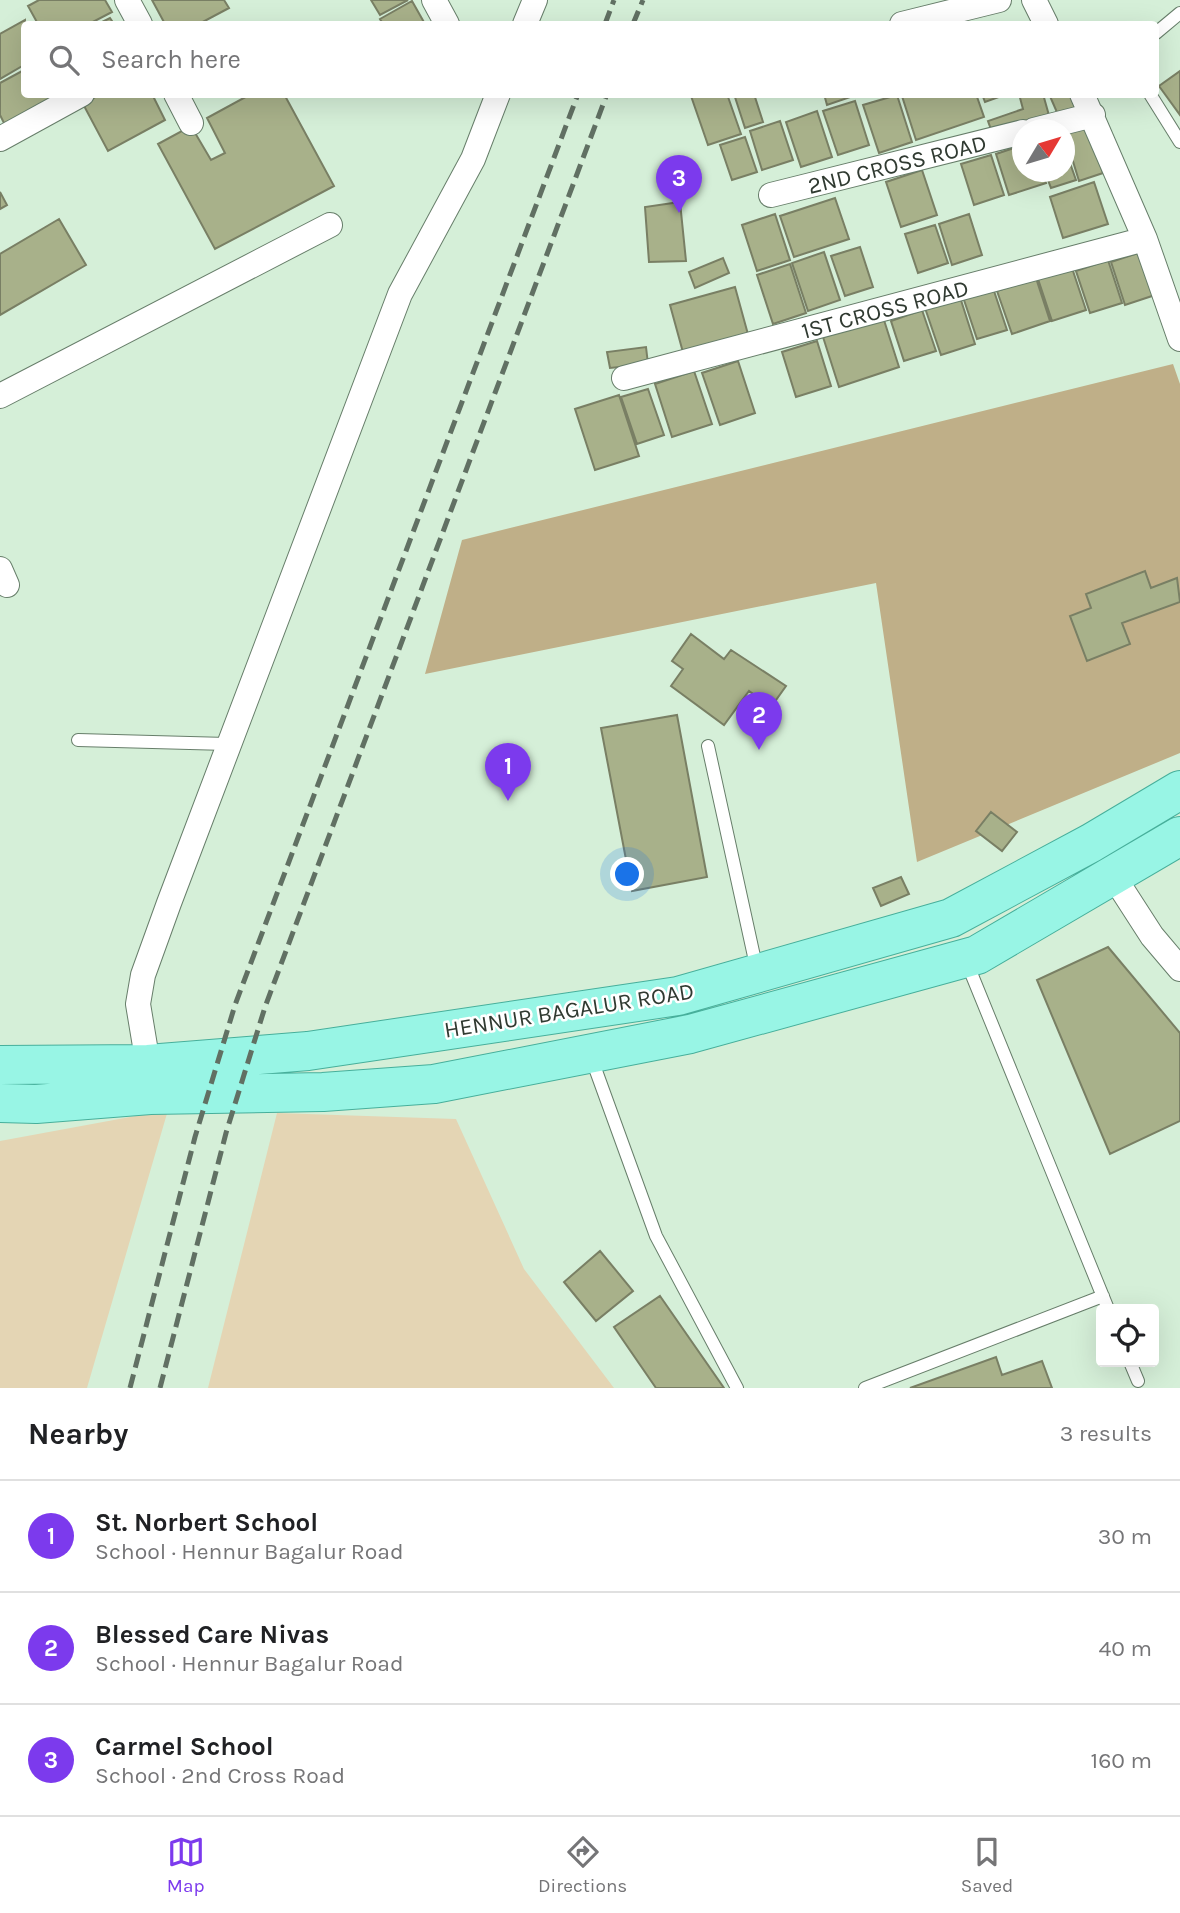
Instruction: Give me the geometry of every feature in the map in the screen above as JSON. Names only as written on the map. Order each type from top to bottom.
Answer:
[{"type":"main road","name":"HENNUR BAGALUR ROAD","points":[[0,1065],[149,1065],[307,1051],[678,996],[951,918],[1091,843],[1180,790]]},
{"type":"main road","name":"HENNUR BAGALUR ROAD","points":[[0,1103],[36,1104],[150,1095],[323,1092],[425,1084],[691,1034],[977,955],[1180,836]]},
{"type":"street","points":[[127,0],[138,21]]},
{"type":"street","points":[[434,0],[445,21]]},
{"type":"street","points":[[526,21],[535,0]]},
{"type":"street","points":[[914,21],[999,0]]},
{"type":"street","points":[[1034,0],[1044,21]]},
{"type":"street","points":[[0,139],[75,98]]},
{"type":"street","points":[[178,98],[191,123]]},
{"type":"street","points":[[149,1065],[138,1004],[143,975],[227,744],[400,294],[473,159],[496,98]]},
{"type":"street","points":[[1057,119],[1087,105],[1145,239],[1180,338]]},
{"type":"street","name":"2ND CROSS ROAD","points":[[771,195],[1012,135]]},
{"type":"street","points":[[0,396],[330,225]]},
{"type":"street","name":"1ST CROSS ROAD","points":[[624,378],[1145,239]]},
{"type":"street","points":[[1112,874],[1152,936],[1180,969]]},
{"type":"lane","points":[[1159,30],[1180,13]]},
{"type":"lane","points":[[1152,98],[1180,142]]},
{"type":"lane","points":[[78,740],[227,744]]},
{"type":"lane","points":[[708,746],[758,974]]},
{"type":"lane","points":[[965,958],[1106,1304]]},
{"type":"lane","points":[[590,1054],[656,1236],[737,1388]]},
{"type":"lane","points":[[865,1388],[1103,1296]]},
{"type":"lane","points":[[1132,1367],[1138,1381]]},
{"type":"shaded area","points":[[1173,364],[1180,384],[1180,753],[917,862],[876,583],[425,674],[462,540]]},
{"type":"shaded area","points":[[168,1110],[87,1388],[0,1388],[0,1141]]},
{"type":"shaded area","points":[[277,1113],[456,1119],[524,1269],[614,1388],[208,1388]]},
{"type":"building","points":[[39,0],[105,0],[112,12],[95,21],[36,21],[28,6]]},
{"type":"building","points":[[152,0],[224,0],[229,8],[205,21],[163,21]]},
{"type":"building","points":[[371,0],[408,0],[380,15]]},
{"type":"building","points":[[412,1],[423,21],[381,21],[380,19]]},
{"type":"building","points":[[21,22],[21,67],[0,79],[0,34]]},
{"type":"building","points":[[1180,71],[1180,115],[1159,86]]},
{"type":"building","points":[[21,72],[21,98],[60,98],[8,131],[0,115],[0,83]]},
{"type":"building","points":[[94,98],[154,98],[165,120],[108,151],[83,104]]},
{"type":"building","points":[[244,98],[286,98],[334,186],[215,249],[158,144],[191,126],[211,160],[225,153],[207,118]]},
{"type":"building","points":[[692,98],[728,98],[741,134],[708,145]]},
{"type":"building","points":[[735,98],[755,98],[763,122],[745,128]]},
{"type":"building","points":[[825,98],[847,98],[827,105]]},
{"type":"building","points":[[887,98],[898,98],[912,142],[879,153],[863,105]]},
{"type":"building","points":[[903,98],[977,98],[984,117],[916,140]]},
{"type":"building","points":[[1020,98],[1044,98],[1050,119],[1012,119],[1012,130],[993,135],[988,121],[1023,109]]},
{"type":"building","points":[[1051,98],[1076,98],[1080,109],[1059,117]]},
{"type":"building","points":[[855,101],[869,145],[838,155],[823,111]]},
{"type":"building","points":[[817,111],[832,157],[801,167],[786,122]]},
{"type":"building","points":[[780,121],[793,160],[762,170],[750,131]]},
{"type":"building","points":[[1087,125],[1103,173],[1079,181],[1075,168],[1075,129]]},
{"type":"building","points":[[745,137],[757,172],[732,180],[720,145]]},
{"type":"building","points":[[1012,149],[1012,182],[1046,183],[1009,195],[996,154]]},
{"type":"building","points":[[991,155],[1004,195],[974,205],[961,164]]},
{"type":"building","points":[[922,170],[937,215],[901,227],[886,182]]},
{"type":"building","points":[[1049,182],[1070,182],[1051,188]]},
{"type":"building","points":[[1094,182],[1108,224],[1063,238],[1050,197]]},
{"type":"building","points":[[0,192],[7,205],[0,209]]},
{"type":"building","points":[[835,198],[849,239],[794,257],[780,216]]},
{"type":"building","points":[[680,202],[686,261],[649,262],[645,207]]},
{"type":"building","points":[[775,214],[790,260],[757,271],[742,225]]},
{"type":"building","points":[[969,214],[982,255],[952,265],[939,224]]},
{"type":"building","points":[[59,219],[86,265],[0,315],[0,254]]},
{"type":"building","points":[[935,225],[948,263],[918,273],[905,234]]},
{"type":"building","points":[[860,247],[873,287],[845,296],[831,256]]},
{"type":"building","points":[[1144,251],[1158,294],[1125,305],[1111,262]]},
{"type":"building","points":[[824,252],[840,300],[808,311],[792,263]]},
{"type":"building","points":[[723,258],[729,273],[695,288],[689,272]]},
{"type":"building","points":[[1108,260],[1122,303],[1090,313],[1076,271]]},
{"type":"building","points":[[790,264],[806,313],[773,324],[757,275]]},
{"type":"building","points":[[1072,268],[1086,310],[1052,321],[1038,279]]},
{"type":"building","points":[[1036,278],[1050,321],[1012,334],[997,291]]},
{"type":"building","points":[[735,287],[749,338],[684,356],[670,305]]},
{"type":"building","points":[[993,288],[1007,330],[977,339],[963,297]]},
{"type":"building","points":[[960,297],[975,344],[941,355],[925,308]]},
{"type":"building","points":[[922,310],[936,351],[904,361],[891,321]]},
{"type":"building","points":[[883,317],[899,367],[839,387],[823,337]]},
{"type":"building","points":[[817,341],[831,386],[796,397],[782,352]]},
{"type":"building","points":[[646,347],[648,364],[610,368],[607,352]]},
{"type":"building","points":[[738,361],[755,413],[720,425],[702,373]]},
{"type":"building","points":[[694,371],[712,424],[672,437],[655,384]]},
{"type":"building","points":[[648,389],[664,435],[637,444],[621,397]]},
{"type":"building","points":[[619,395],[639,456],[595,470],[575,409]]},
{"type":"building","points":[[1145,571],[1151,588],[1177,578],[1180,602],[1122,623],[1130,644],[1087,661],[1070,616],[1091,608],[1086,594]]},
{"type":"building","points":[[691,634],[724,659],[731,650],[786,686],[771,707],[749,691],[724,725],[671,686],[683,669],[672,661]]},
{"type":"building","points":[[677,715],[707,877],[632,891],[601,728]]},
{"type":"building","points":[[991,812],[1017,832],[1002,851],[976,831]]},
{"type":"building","points":[[901,877],[909,894],[881,906],[873,888]]},
{"type":"building","points":[[1108,947],[1180,1033],[1180,1121],[1110,1154],[1037,980]]},
{"type":"building","points":[[600,1251],[633,1291],[596,1321],[564,1282]]},
{"type":"building","points":[[660,1296],[724,1388],[656,1388],[614,1327]]},
{"type":"building","points":[[996,1357],[1002,1375],[1042,1361],[1052,1388],[910,1388]]},
{"type":"railway","points":[[606,21],[614,0]]},
{"type":"railway","points":[[634,21],[643,0]]},
{"type":"railway","points":[[130,1388],[195,1137],[235,1005],[576,98]]},
{"type":"railway","points":[[160,1388],[226,1133],[265,1007],[606,98]]},
{"type":"place","name":"Carmel School","points":[[679,213]]},
{"type":"place","name":"Blessed Care Nivas","points":[[759,750]]},
{"type":"place","name":"St. Norbert School","points":[[508,801]]}]
